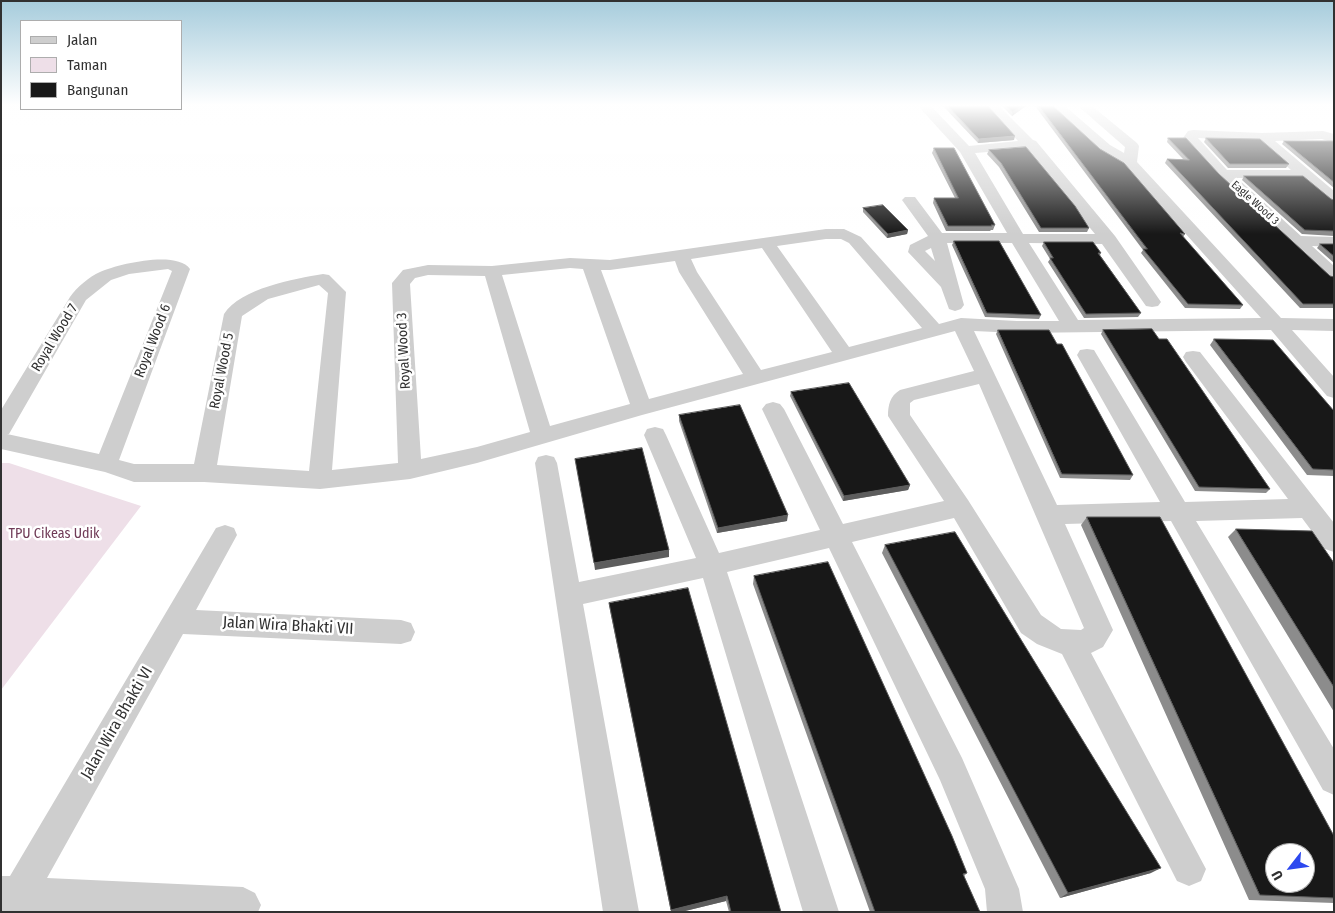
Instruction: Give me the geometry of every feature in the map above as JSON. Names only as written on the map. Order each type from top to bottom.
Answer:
[{"type":"street","points":[[981,149],[966,150],[1072,326]]},
{"type":"street","points":[[1035,149],[1109,239],[1152,302]]},
{"type":"street","points":[[1106,149],[1130,163],[1334,391]]},
{"type":"street","points":[[1130,163],[1132,149]]},
{"type":"street","name":"Eagle Wood 3","points":[[1200,149],[1223,174],[1334,275]]},
{"type":"street","points":[[1275,149],[1334,199]]},
{"type":"street","points":[[1223,174],[1304,174]]},
{"type":"street","points":[[910,200],[937,238],[958,314],[986,374],[1050,515],[1099,630],[1096,637],[1090,641],[1072,645],[1048,638],[1031,624],[960,507],[898,416],[898,405],[901,398],[907,395],[986,374]]},
{"type":"street","points":[[622,912],[544,449],[492,271],[548,264],[610,265],[840,233],[852,237],[935,331]]},
{"type":"street","points":[[950,286],[916,252],[916,249],[937,238],[1109,239]]},
{"type":"street","points":[[1296,241],[1334,242]]},
{"type":"street","points":[[766,242],[844,355]]},
{"type":"street","points":[[681,255],[688,272],[755,377]]},
{"type":"street","name":"Royal Wood 6","points":[[106,464],[181,269],[170,264],[127,269]]},
{"type":"street","points":[[590,264],[642,408]]},
{"type":"street","name":"Royal Wood 7","points":[[1,428],[80,297],[89,286],[105,276],[127,269]]},
{"type":"street","name":"Royal Wood 3","points":[[410,470],[401,283],[406,276],[414,273],[447,270],[492,271]]},
{"type":"street","name":"Royal Wood 5","points":[[204,473],[233,314],[244,304],[297,283],[323,279],[336,292],[320,480]]},
{"type":"street","points":[[1,441],[106,464],[134,473],[204,473],[320,480],[410,470],[467,458],[544,449],[642,408],[935,331],[958,314],[1017,327],[1334,325]]},
{"type":"street","points":[[1087,354],[1334,779]]},
{"type":"street","points":[[1193,357],[1334,542]]},
{"type":"street","points":[[773,409],[951,769],[1002,889],[1005,912]]},
{"type":"street","points":[[655,435],[712,565],[821,912]]},
{"type":"street","points":[[569,595],[712,565],[960,507]]},
{"type":"street","points":[[1050,515],[1309,508]]},
{"type":"street","name":"Jalan Wira Bhakti VI","points":[[10,899],[224,536]]},
{"type":"street","name":"Jalan Wira Bhakti VII","points":[[175,621],[401,632]]},
{"type":"street","points":[[1072,645],[1189,869]]},
{"type":"street","points":[[10,899],[243,905]]},
{"type":"green space","name":"TPU Cikeas Udik","points":[[1,463],[9,463],[141,506],[1,690]]},
{"type":"building","points":[[934,149],[954,149],[995,225],[948,226],[934,198],[958,198]]},
{"type":"building","points":[[1027,149],[1075,206],[1089,228],[1041,228],[1001,163],[989,150]]},
{"type":"building","points":[[1071,149],[1100,149],[1124,163],[1185,234],[1180,233],[1243,305],[1188,304],[1143,249],[1147,249]]},
{"type":"building","points":[[1178,149],[1196,149],[1219,174],[1330,276],[1334,277],[1334,304],[1303,304],[1167,159],[1189,160]]},
{"type":"building","points":[[1216,149],[1271,149],[1289,164],[1230,164]]},
{"type":"building","points":[[1293,149],[1334,149],[1334,182]]},
{"type":"building","points":[[1244,176],[1303,176],[1334,200],[1334,231],[1305,230]]},
{"type":"building","points":[[883,205],[908,230],[888,234],[863,208]]},
{"type":"building","points":[[954,241],[999,241],[1041,315],[987,313]]},
{"type":"building","points":[[1044,242],[1093,242],[1101,253],[1098,253],[1141,313],[1086,314],[1050,258],[1053,258]]},
{"type":"building","points":[[1320,244],[1334,244],[1334,256]]},
{"type":"building","points":[[1152,329],[1159,339],[1167,339],[1270,489],[1199,487],[1103,330]]},
{"type":"building","points":[[998,330],[1049,330],[1057,344],[1062,344],[1133,475],[1062,474]]},
{"type":"building","points":[[1214,339],[1273,340],[1334,411],[1334,470],[1313,469]]},
{"type":"building","points":[[849,383],[910,485],[844,496],[791,392]]},
{"type":"building","points":[[740,405],[788,515],[718,528],[679,415]]},
{"type":"building","points":[[642,448],[669,550],[594,563],[575,459]]},
{"type":"building","points":[[1087,517],[1160,517],[1334,836],[1334,898],[1260,895]]},
{"type":"building","points":[[1236,529],[1312,531],[1334,563],[1334,687]]},
{"type":"building","points":[[955,532],[1161,868],[1068,893],[885,545]]},
{"type":"building","points":[[828,562],[952,836],[967,873],[963,874],[980,912],[875,912],[754,576]]},
{"type":"building","points":[[688,588],[781,912],[731,912],[727,896],[671,910],[609,603]]}]
